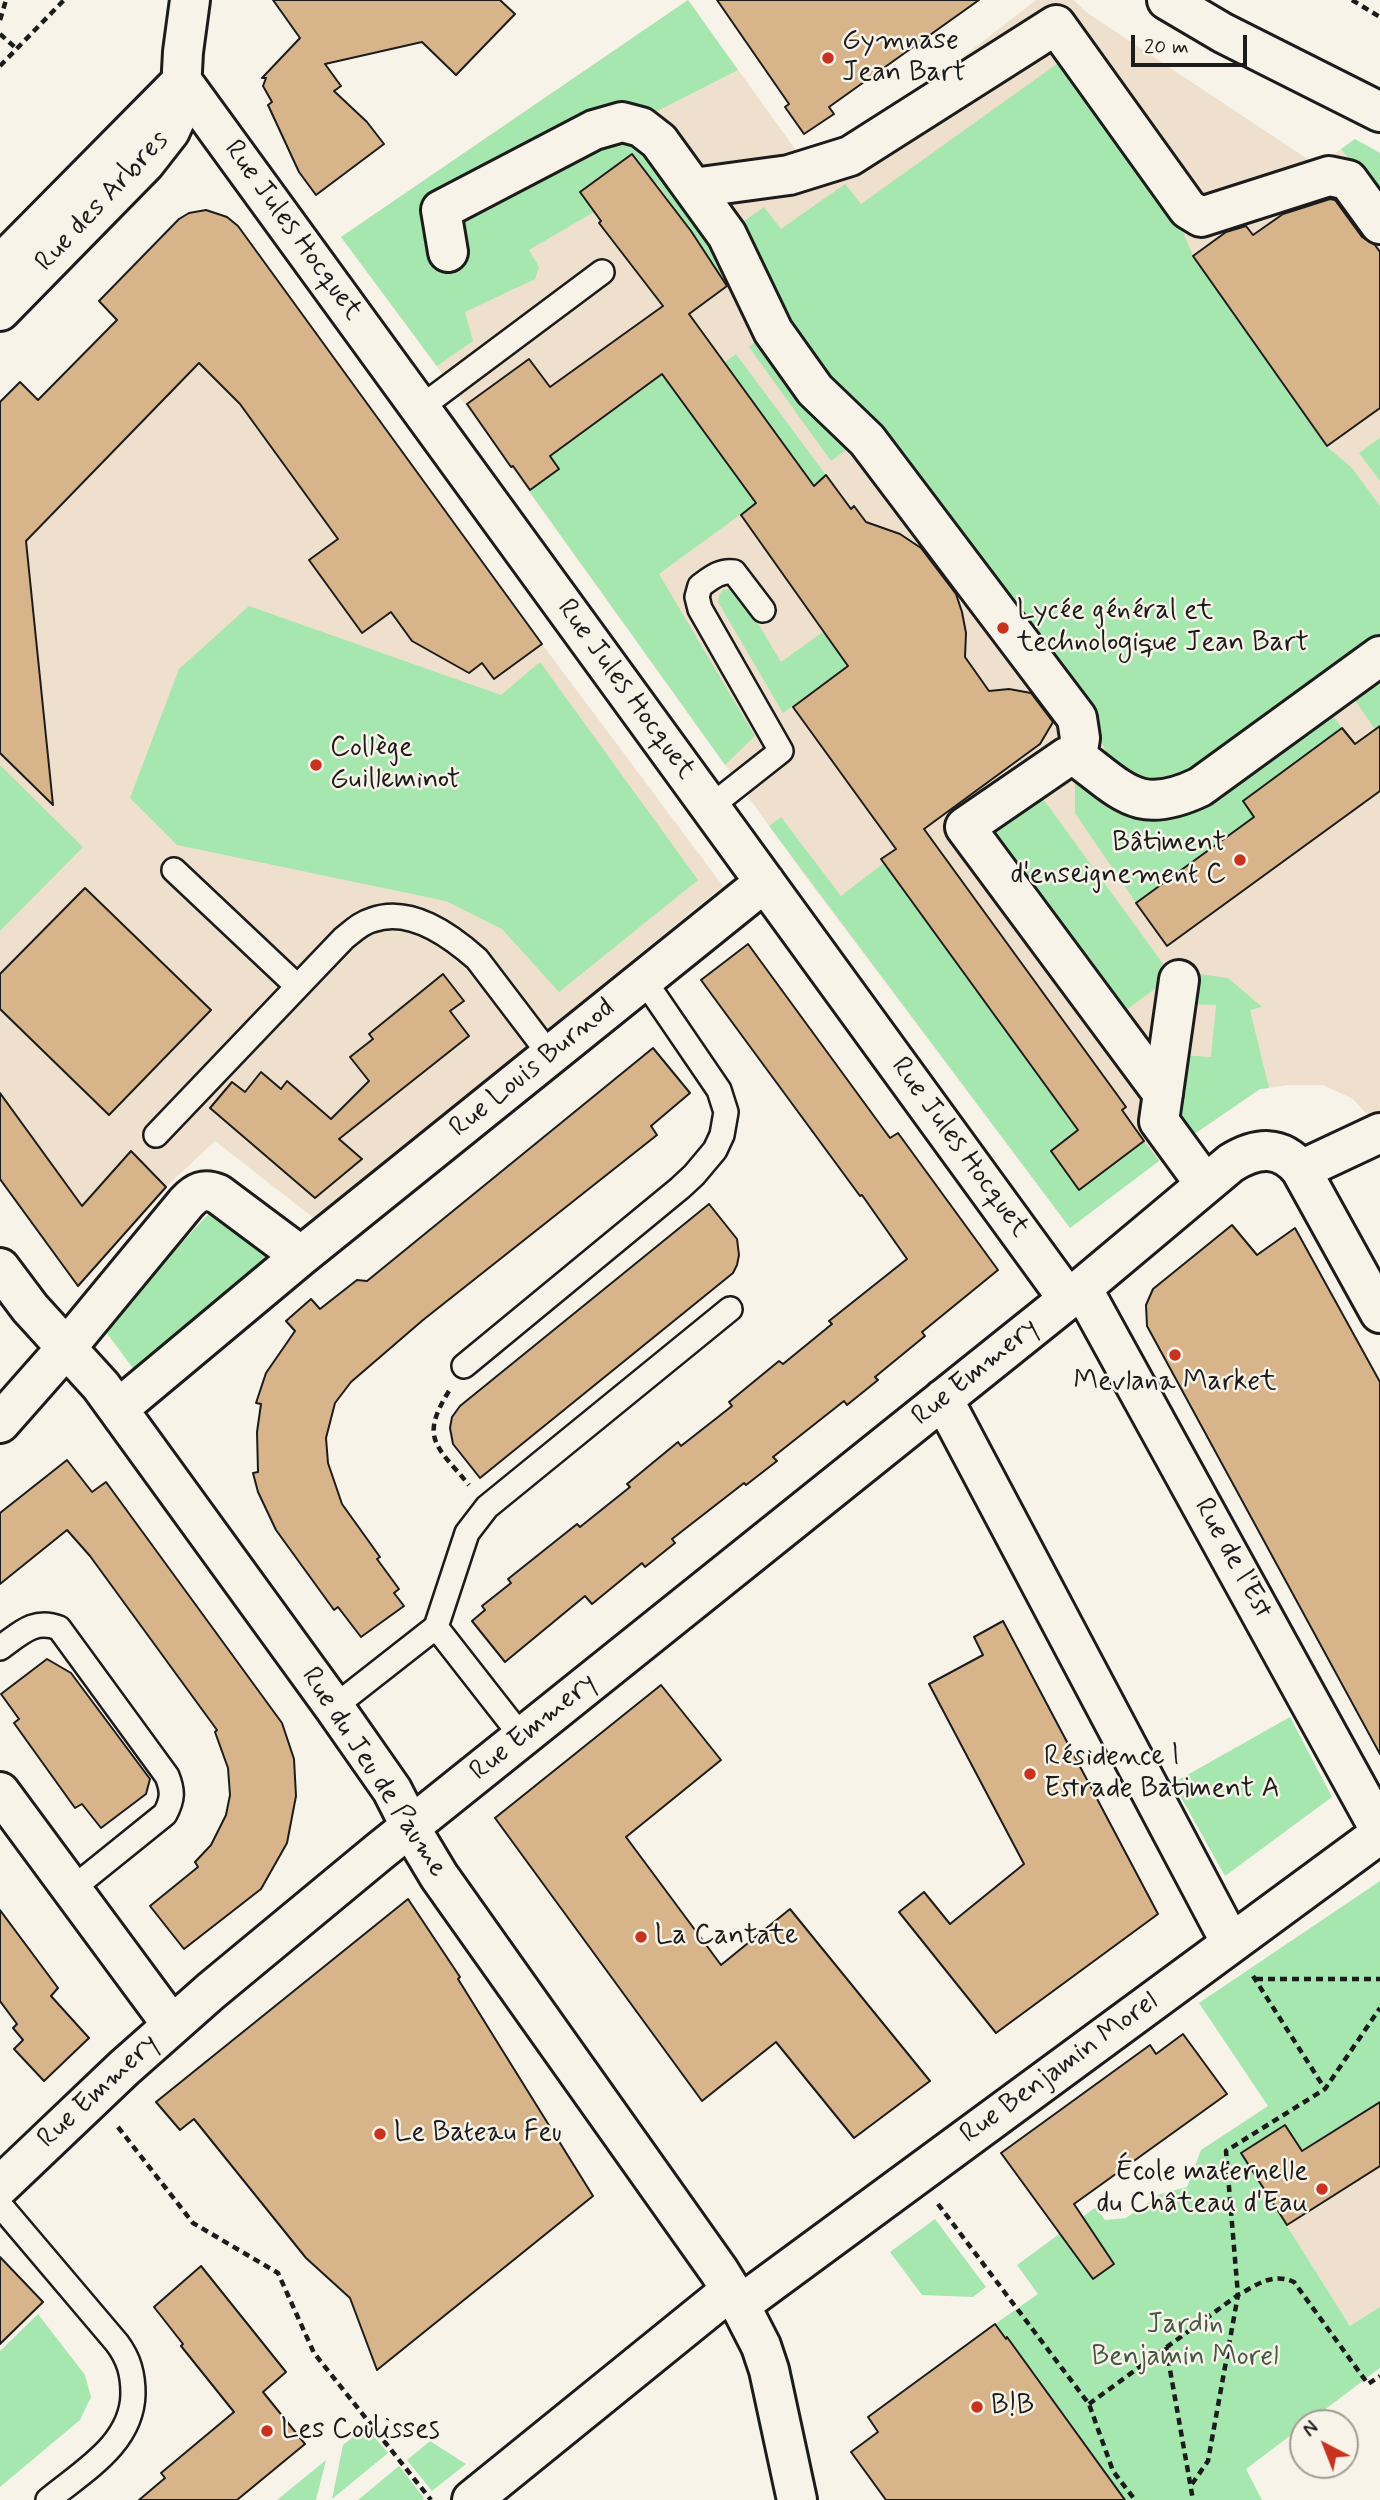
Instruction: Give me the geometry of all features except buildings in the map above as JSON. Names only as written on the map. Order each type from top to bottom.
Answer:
[{"type":"street","name":"Rue des Arbres","points":[[0,311],[145,163],[177,121],[190,0]]},
{"type":"street","points":[[1167,0],[1223,33],[1380,112]]},
{"type":"street","points":[[692,188],[789,175],[850,156],[1056,25],[1188,209],[1201,217],[1329,176],[1348,180],[1380,224]]},
{"type":"street","name":"Rue des Arbres","points":[[0,265],[183,81]]},
{"type":"street","name":"Rue Jules Hocquet","points":[[183,81],[765,882],[1075,1293]]},
{"type":"street","points":[[448,252],[441,210],[594,130],[622,122],[641,127],[659,141],[727,235],[773,331],[815,390],[867,440],[1077,718],[1080,738],[1077,757]]},
{"type":"street","points":[[1163,1094],[965,827],[1067,757],[1077,757],[1124,793],[1153,802],[1178,798],[1200,787],[1380,656]]},
{"type":"street","name":"Rue Louis Burnod","points":[[118,1409],[301,1255],[765,882]]},
{"type":"street","points":[[1179,979],[1159,1121],[1205,1184]]},
{"type":"street","points":[[1380,1133],[1301,1170],[1380,1313]]},
{"type":"street","name":"Rue Emmery","points":[[0,2186],[172,2025],[411,1826],[1075,1293],[1231,1163],[1245,1154],[1270,1150],[1294,1161],[1301,1170]]},
{"type":"street","points":[[0,1423],[198,1192],[204,1190],[218,1194],[301,1255]]},
{"type":"street","name":"Rue du Jeu de Paume","points":[[0,1268],[35,1315],[67,1347],[118,1409],[334,1707],[382,1776],[439,1875],[736,2298],[756,2335],[769,2370],[797,2500]]},
{"type":"street","name":"Rue de l'Est","points":[[1075,1293],[1380,1832]]},
{"type":"street","points":[[943,1399],[1231,1943]]},
{"type":"street","points":[[0,1792],[172,2025]]},
{"type":"street","name":"Rue Benjamin Morel","points":[[472,2500],[736,2298],[917,2175],[1380,1832]]},
{"type":"lane","points":[[420,408],[602,272]]},
{"type":"lane","points":[[710,807],[781,751],[700,609],[700,586],[725,571],[734,572],[763,610]]},
{"type":"lane","points":[[174,870],[297,986]]},
{"type":"lane","points":[[156,1135],[344,938],[372,919],[397,916],[449,935],[477,959],[550,1055]]},
{"type":"lane","points":[[464,1366],[680,1188],[705,1162],[722,1135],[726,1112],[719,1090],[644,980]]},
{"type":"lane","points":[[334,1707],[436,1627],[467,1533],[487,1507],[730,1309]]},
{"type":"lane","points":[[0,1648],[31,1625],[40,1623],[59,1628],[167,1776],[172,1790],[172,1801],[165,1814],[72,1889]]},
{"type":"lane","points":[[436,1627],[522,1737]]},
{"type":"lane","points":[[0,2205],[117,2343],[127,2356],[132,2371],[133,2401],[126,2429],[105,2454],[48,2500]]},
{"type":"path","points":[[0,20],[6,0]]},
{"type":"path","points":[[0,66],[64,0]]},
{"type":"path","points":[[1352,0],[1380,17]]},
{"type":"path","points":[[0,34],[17,49]]},
{"type":"path","points":[[464,1366],[437,1410],[433,1434],[436,1444],[487,1507]]},
{"type":"path","points":[[1231,1943],[1325,2089]]},
{"type":"path","points":[[1255,1979],[1380,1979]]},
{"type":"path","points":[[1192,2484],[1209,2460],[1238,2295],[1226,2151],[1325,2089],[1380,2008]]},
{"type":"path","points":[[94,2096],[193,2223],[278,2273],[314,2353],[431,2500]]},
{"type":"path","points":[[917,2175],[1089,2404],[1114,2471],[1135,2500]]},
{"type":"path","points":[[1089,2404],[1238,2295],[1269,2279],[1283,2277],[1294,2282],[1368,2384],[1380,2376]]},
{"type":"path","points":[[1166,2347],[1193,2500]]},
{"type":"shaded area","name":"Lycée général et technologique Jean Bart","points":[[688,0],[805,163],[955,63],[1036,0],[1074,0],[1086,12],[1318,166],[1355,139],[1380,153],[1380,1143],[1373,1121],[1353,1099],[1323,1085],[1288,1085],[1260,1089],[1190,1137],[1070,1228],[806,877],[511,467],[341,237]]},
{"type":"shaded area","name":"Collège Guilleminot","points":[[206,210],[227,217],[238,226],[542,644],[723,886],[315,1219],[215,1141],[166,1187],[131,1151],[82,1206],[0,1093],[0,402],[20,382],[39,400],[117,320],[99,301],[179,219],[189,213]]},
{"type":"shaded area","name":"École maternelle du Château d'Eau","points":[[1380,2102],[1380,2307],[1350,2326],[1241,2153],[1285,2125],[1302,2150]]},
{"type":"green space","points":[[688,0],[738,70],[456,213],[610,142],[623,141],[648,151],[730,269],[721,275],[695,235],[671,207],[673,206],[657,183],[655,185],[631,154],[580,191],[594,212],[529,250],[539,267],[535,279],[465,312],[473,341],[437,366],[341,237]]},
{"type":"green space","points":[[1068,56],[1176,215],[1193,256],[1326,446],[1352,468],[1380,506],[1380,637],[1182,780],[1156,786],[1112,765],[1091,720],[864,420],[782,322],[738,225],[764,207],[781,229],[845,184],[861,204]]},
{"type":"green space","points":[[1355,139],[1380,153],[1380,198],[1341,149]]},
{"type":"green space","points":[[763,336],[853,445],[831,461],[749,347]]},
{"type":"green space","points":[[736,354],[826,475],[813,485],[724,363]]},
{"type":"green space","points":[[662,374],[756,503],[659,574],[755,736],[725,765],[529,491],[559,469],[550,456]]},
{"type":"green space","points":[[1380,438],[1380,481],[1359,453]]},
{"type":"green space","points":[[730,589],[750,611],[781,662],[823,632],[848,666],[783,713],[718,602],[723,590]]},
{"type":"green space","points":[[249,606],[501,695],[540,662],[698,880],[559,992],[502,929],[446,901],[177,845],[130,798],[179,669]]},
{"type":"green space","points":[[1380,670],[1380,725],[1375,729],[1349,692]]},
{"type":"green space","points":[[1327,708],[1342,728],[1243,800],[1254,817],[1136,903],[1075,813],[1075,778],[1122,803]]},
{"type":"green space","points":[[0,765],[83,847],[0,931]]},
{"type":"green space","points":[[1038,792],[1172,976],[1117,1017],[982,832]]},
{"type":"green space","points":[[781,817],[841,896],[884,863],[1078,1130],[1052,1151],[1080,1189],[1144,1141],[1159,1161],[1070,1228],[769,826]]},
{"type":"green space","points":[[1200,974],[1228,978],[1262,1007],[1250,1010],[1269,1088],[1260,1089],[1190,1137],[1182,1122],[1180,1055],[1211,1057],[1216,1005],[1187,1004],[1188,983]]},
{"type":"green space","points":[[212,1210],[275,1262],[138,1375],[103,1328]]},
{"type":"green space","points":[[1290,1717],[1332,1797],[1225,1876],[1173,1783]]},
{"type":"green space","name":"Jardin Benjamin Morel","points":[[1380,1881],[1380,2102],[1302,2150],[1284,2126],[1241,2153],[1350,2326],[1380,2307],[1380,2368],[1326,2409],[1289,2409],[1289,2437],[1246,2469],[1262,2500],[1125,2500],[995,2324],[1038,2294],[1017,2265],[1096,2207],[1105,2220],[1126,2218],[1160,2194],[1187,2187],[1201,2150],[1268,2106],[1199,2003]]},
{"type":"green space","points":[[935,2219],[986,2287],[973,2297],[922,2295],[890,2252]]},
{"type":"green space","points":[[38,2314],[85,2375],[91,2397],[80,2420],[0,2487],[0,2351]]},
{"type":"green space","points":[[366,2427],[388,2453],[332,2499],[343,2445]]},
{"type":"green space","points":[[430,2441],[466,2464],[432,2491],[407,2460]]},
{"type":"green space","points":[[326,2460],[316,2500],[277,2500]]},
{"type":"green space","points":[[399,2466],[424,2498],[422,2500],[358,2500]]},
{"type":"place","name":"Gymnase Jean Bart","points":[[828,58]]},
{"type":"place","name":"Lycée général et technologique Jean Bart","points":[[1003,628]]},
{"type":"place","name":"Collège Guilleminot","points":[[316,765]]},
{"type":"place","name":"Bâtiment d'enseignement C","points":[[1240,860]]},
{"type":"place","name":"Mevlana Market","points":[[1175,1355]]},
{"type":"place","name":"Résidence l Estrade Batiment A","points":[[1030,1774]]},
{"type":"place","name":"La Cantate","points":[[641,1937]]},
{"type":"place","name":"Le Bateau Feu","points":[[380,2134]]},
{"type":"place","name":"École maternelle du Château d'Eau","points":[[1322,2189]]},
{"type":"place","name":"B!B","points":[[977,2407]]},
{"type":"place","name":"Les Coulisses","points":[[267,2431]]}]
